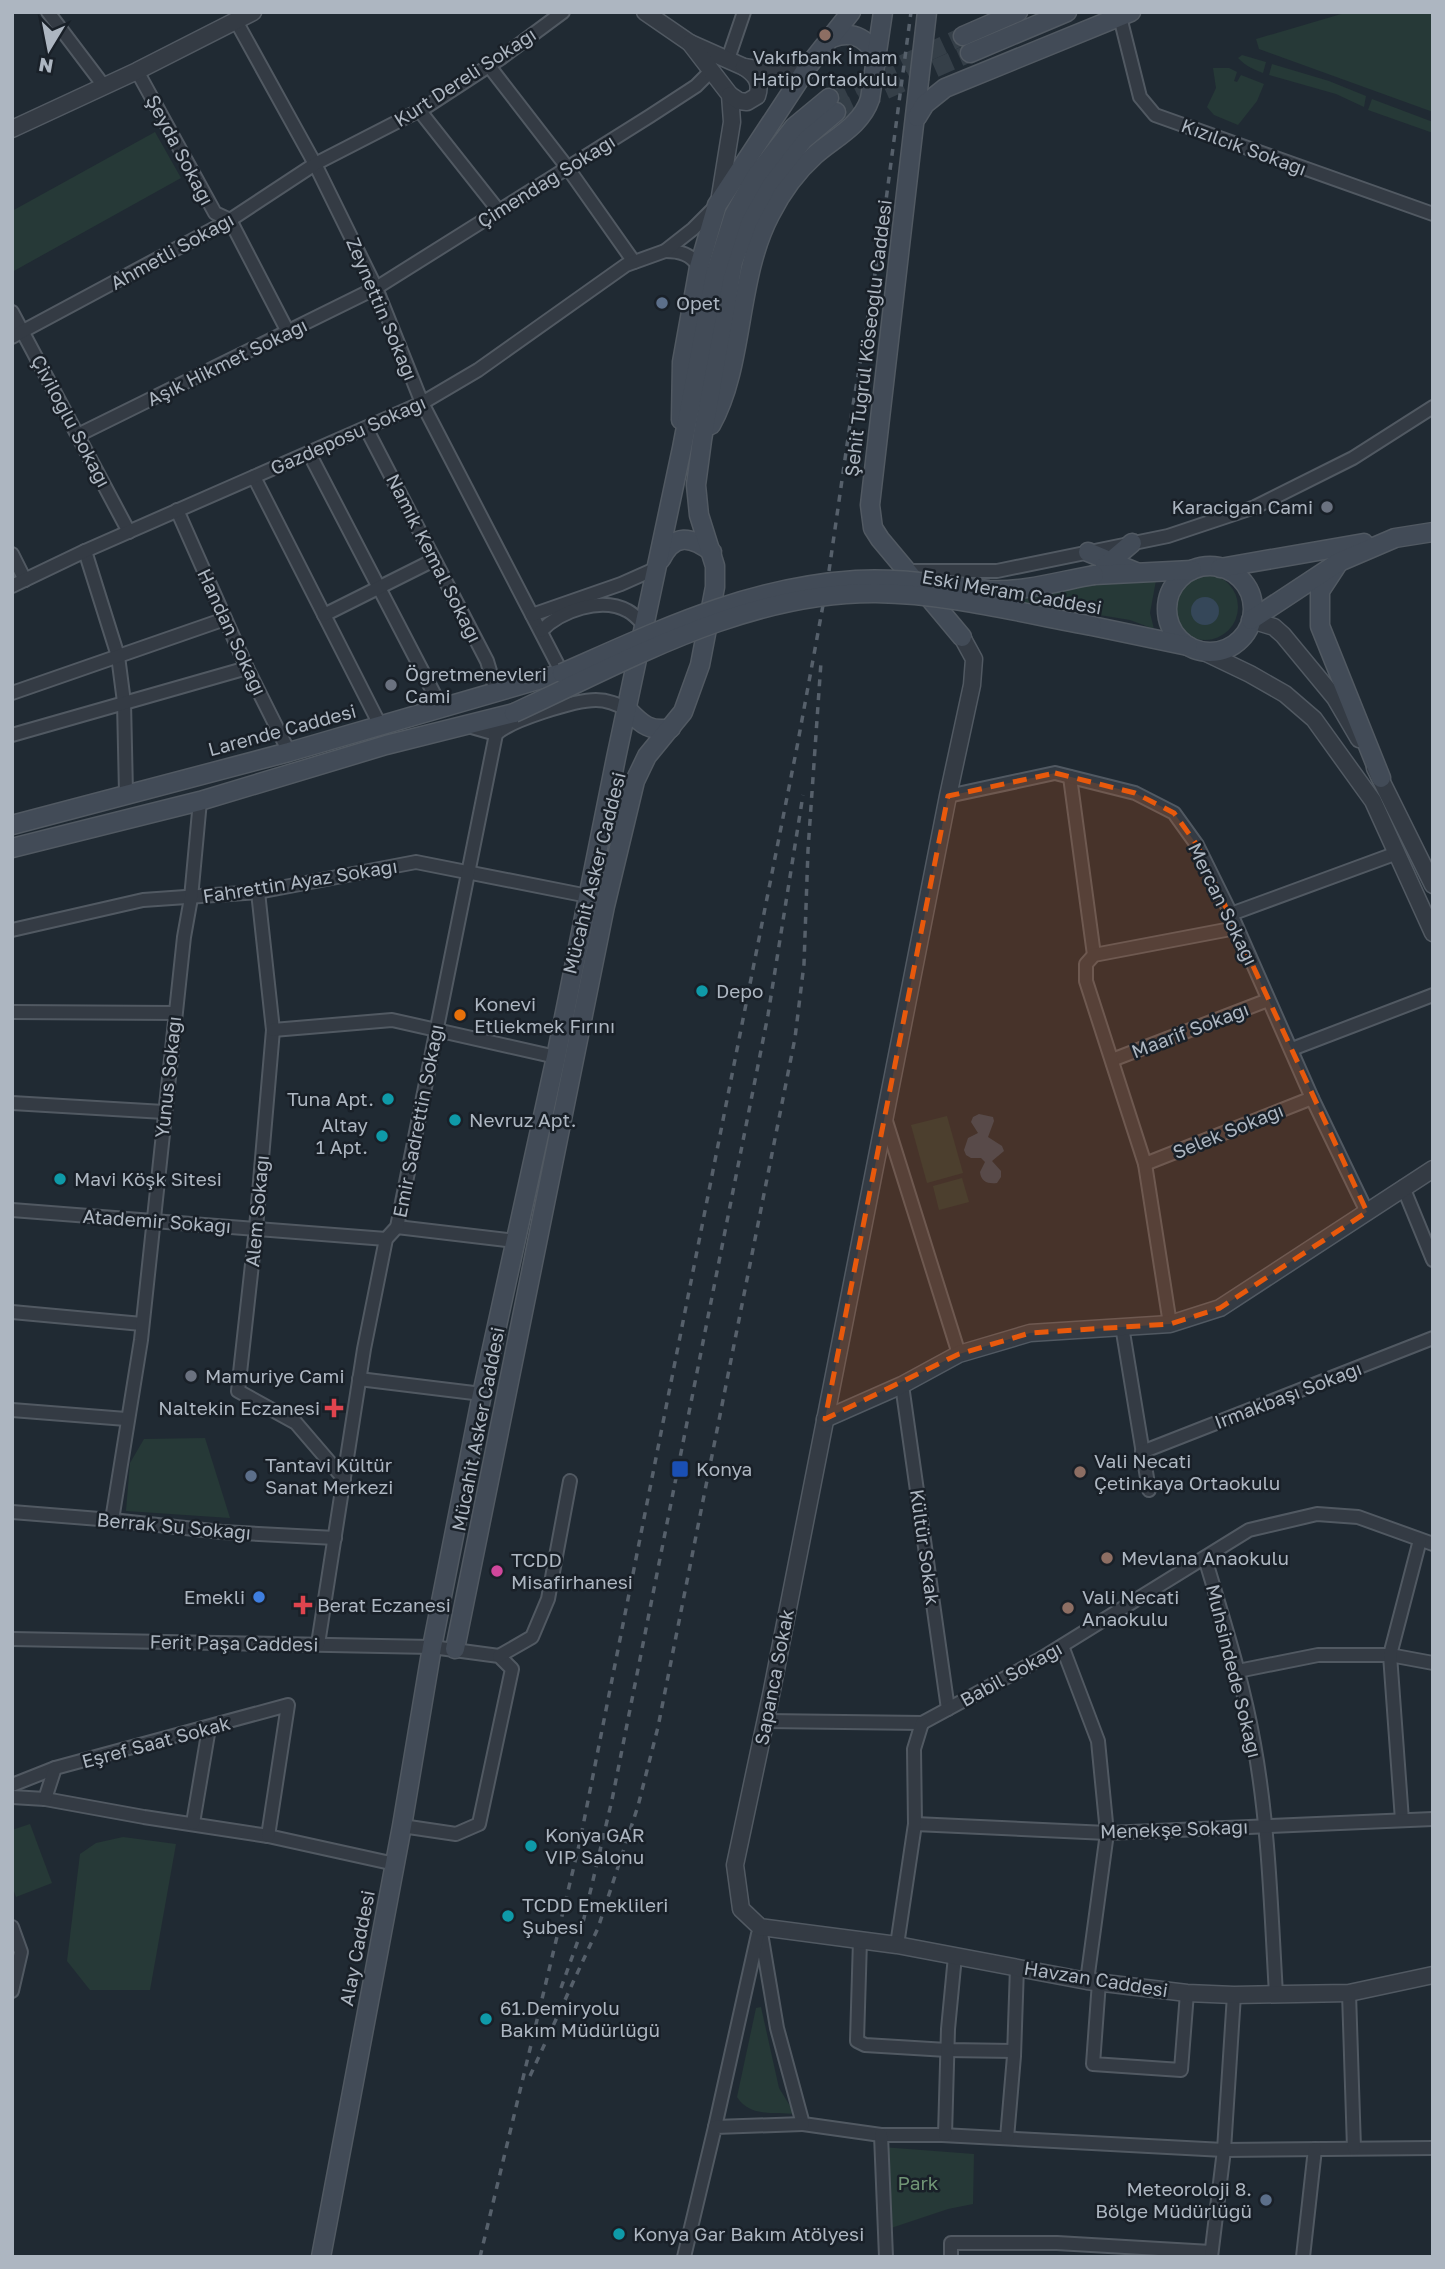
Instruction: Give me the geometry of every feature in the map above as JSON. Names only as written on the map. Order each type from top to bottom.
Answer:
[{"type":"main road","points":[[682,448],[682,362],[699,267],[719,200],[809,65],[851,12]]},
{"type":"main road","points":[[702,440],[720,407],[726,389],[749,272],[769,216],[802,168],[863,114],[870,99],[883,12]]},
{"type":"main road","name":"Şehit Tuğrul Köseoğlu Caddesi","points":[[928,12],[870,505],[873,528],[880,539],[962,637]]},
{"type":"main road","points":[[1012,14],[967,45],[1068,12]]},
{"type":"main road","points":[[915,120],[925,104],[945,88],[1125,14]]},
{"type":"main road","points":[[832,38],[857,36],[872,48],[877,61]]},
{"type":"main road","name":"Mücahit Asker Caddesi","points":[[432,1647],[482,1394],[628,710],[715,275],[734,215],[755,176],[804,117],[832,105],[768,184],[748,221],[733,262],[702,440],[697,500],[715,566],[715,587],[700,666],[683,712],[647,756],[635,781],[605,906],[455,1649]]},
{"type":"main road","points":[[1220,568],[1235,575],[1247,587],[1252,604],[1251,620],[1244,635],[1232,646],[1216,651],[1194,648],[1171,627],[1168,603],[1173,587],[1192,570],[1220,568],[1433,532]]},
{"type":"main road","points":[[1251,620],[1339,562],[1395,538]]},
{"type":"main road","points":[[657,568],[666,551],[676,541],[698,541],[712,552]]},
{"type":"main road","points":[[1094,575],[1132,543]]},
{"type":"main road","points":[[1088,552],[1139,573]]},
{"type":"main road","points":[[1339,562],[1320,591],[1320,626],[1381,778]]},
{"type":"main road","name":"Eski Meram Caddesi","points":[[562,673],[706,611],[797,587],[837,581],[881,579],[1004,590],[1094,575],[1192,570]]},
{"type":"main road","name":"Eski Meram Caddesi","points":[[494,727],[514,713],[664,643],[761,608],[813,598],[873,593],[948,599],[1194,648]]},
{"type":"main road","name":"Larende Caddesi","points":[[12,825],[289,752],[562,673]]},
{"type":"main road","points":[[628,710],[646,727],[659,730],[671,728]]},
{"type":"main road","points":[[12,848],[200,801],[464,724],[494,727]]},
{"type":"main road","name":"Alay Caddesi","points":[[321,2257],[402,1826],[432,1647]]},
{"type":"street","points":[[48,12],[104,86]]},
{"type":"street","points":[[12,129],[137,71],[253,12]]},
{"type":"street","name":"Kurt Dereli Sokağı","points":[[328,158],[419,110],[489,66],[563,12]]},
{"type":"street","points":[[645,12],[690,43],[744,67],[758,79],[759,93],[755,99],[739,101],[730,95],[690,43]]},
{"type":"street","points":[[727,59],[744,12]]},
{"type":"street","name":"Kızılcık Sokağı","points":[[1125,14],[1140,97],[1155,115],[1433,214]]},
{"type":"street","name":"Zeynettin Sokağı","points":[[236,21],[315,164],[376,288],[422,403],[562,673]]},
{"type":"street","points":[[744,67],[783,73],[809,65]]},
{"type":"street","points":[[489,66],[567,167],[634,262]]},
{"type":"street","name":"Çimendağ Sokağı","points":[[376,288],[696,86],[712,70]]},
{"type":"street","name":"Şeyda Sokağı","points":[[137,71],[215,213],[230,220],[288,332]]},
{"type":"street","points":[[719,200],[732,122],[730,95]]},
{"type":"street","points":[[419,110],[498,210]]},
{"type":"street","name":"Ahmetli Sokağı","points":[[18,334],[230,220],[328,158]]},
{"type":"street","name":"Gazdeposu Sokağı","points":[[12,586],[129,531],[422,403],[478,370],[626,265],[665,251],[693,229],[719,200]]},
{"type":"street","points":[[665,251],[682,252],[691,256],[699,267]]},
{"type":"street","name":"Aşık Hikmet Sokağı","points":[[78,435],[376,288]]},
{"type":"street","name":"Çiviloğlu Sokağı","points":[[12,312],[18,334],[78,435],[129,531]]},
{"type":"street","points":[[907,571],[997,571],[1168,536],[1255,507],[1353,458],[1433,407]]},
{"type":"street","name":"Namık Kemal Sokağı","points":[[366,428],[487,661],[496,691]]},
{"type":"street","points":[[309,453],[441,707]]},
{"type":"street","points":[[254,477],[380,725]]},
{"type":"street","name":"Handan Sokağı","points":[[177,510],[247,667],[289,752]]},
{"type":"street","points":[[85,551],[118,656],[124,702],[126,793]]},
{"type":"street","points":[[12,554],[25,580]]},
{"type":"street","points":[[324,615],[380,589],[434,559]]},
{"type":"street","points":[[532,615],[621,584],[657,568]]},
{"type":"street","points":[[541,631],[551,620],[591,605],[628,611],[645,626]]},
{"type":"street","points":[[12,693],[225,619]]},
{"type":"street","points":[[1251,620],[1273,627],[1323,681],[1335,698],[1381,778],[1433,885]]},
{"type":"street","name":"Sapanca Sokak","points":[[760,1927],[741,1909],[735,1865],[972,685],[974,659],[962,637]]},
{"type":"street","points":[[1194,648],[1285,694],[1314,719],[1373,801],[1433,933]]},
{"type":"street","points":[[12,735],[247,667]]},
{"type":"street","points":[[494,727],[503,727],[555,708],[595,700],[615,703],[628,710]]},
{"type":"street","name":"Emir Sadrettin Sokağı","points":[[318,1644],[359,1379],[386,1239],[397,1227],[494,727]]},
{"type":"street","name":"Mercan Sokağı","points":[[948,796],[1055,773],[1135,793],[1174,813],[1196,845],[1231,914],[1312,1098],[1367,1212]]},
{"type":"street","points":[[1070,777],[1094,955]]},
{"type":"street","name":"Yunus Sokağı","points":[[112,1520],[142,1324],[200,801]]},
{"type":"street","points":[[1231,914],[1397,853]]},
{"type":"street","name":"Fahrettin Ayaz Sokağı","points":[[12,930],[142,900],[258,892],[416,862],[588,896]]},
{"type":"street","name":"Alem Sokağı","points":[[258,892],[273,1030],[256,1228],[238,1391],[296,1423],[344,1479]]},
{"type":"street","points":[[1170,1324],[1144,1164],[1086,981],[1086,964],[1094,955],[1236,928]]},
{"type":"street","points":[[1292,1049],[1433,995]]},
{"type":"street","name":"Maarif Sokağı","points":[[1112,1060],[1268,1000]]},
{"type":"street","points":[[12,1012],[176,1013]]},
{"type":"street","points":[[273,1030],[392,1020],[556,1056]]},
{"type":"street","name":"Selek Sokağı","points":[[1144,1164],[1312,1098]]},
{"type":"street","points":[[12,1103],[164,1112]]},
{"type":"street","points":[[884,1114],[959,1354]]},
{"type":"street","points":[[825,1419],[902,1385],[959,1354],[1030,1334],[1170,1324],[1220,1308],[1433,1170]]},
{"type":"street","points":[[1404,1187],[1433,1260]]},
{"type":"street","name":"Atademir Sokağı","points":[[12,1210],[386,1239]]},
{"type":"street","points":[[397,1227],[515,1241]]},
{"type":"street","points":[[12,1312],[142,1324]]},
{"type":"street","points":[[1122,1326],[1149,1490]]},
{"type":"street","name":"Irmakbaşı Sokağı","points":[[1142,1452],[1433,1338]]},
{"type":"street","points":[[359,1379],[482,1394]]},
{"type":"street","name":"Kültür Sokak","points":[[902,1385],[948,1709]]},
{"type":"street","points":[[12,1410],[126,1419]]},
{"type":"street","points":[[402,1826],[456,1834],[479,1824],[512,1669],[499,1656],[532,1637],[548,1599],[570,1482]]},
{"type":"street","name":"Berrak Su Sokağı","points":[[12,1512],[222,1532],[335,1538]]},
{"type":"street","name":"Babil Sokağı","points":[[766,1721],[922,1723],[1062,1646],[1249,1530],[1317,1514],[1358,1517],[1426,1542]]},
{"type":"street","points":[[1402,1820],[1390,1655],[1426,1542]]},
{"type":"street","name":"Muhsindede Sokağı","points":[[1205,1558],[1238,1671],[1254,1744],[1265,1825],[1276,1994]]},
{"type":"street","name":"Ferit Paşa Caddesi","points":[[12,1639],[432,1647],[499,1656]]},
{"type":"street","points":[[1062,1646],[1098,1741],[1107,1833],[1093,1981],[1093,2064],[1181,2070],[1187,1993]]},
{"type":"street","points":[[1238,1671],[1318,1655],[1390,1655],[1433,1663]]},
{"type":"street","name":"Eşref Saat Sokak","points":[[44,1800],[55,1768],[288,1705],[268,1836]]},
{"type":"street","points":[[897,1945],[915,1824],[914,1748],[922,1723]]},
{"type":"street","points":[[193,1823],[209,1728]]},
{"type":"street","points":[[12,1785],[55,1768]]},
{"type":"street","points":[[12,1797],[268,1836],[395,1864]]},
{"type":"street","name":"Menekşe Sokağı","points":[[915,1824],[1107,1833],[1433,1819]]},
{"type":"street","points":[[12,1927],[21,1952],[12,1991]]},
{"type":"street","points":[[760,1927],[776,2028],[803,2124]]},
{"type":"street","points":[[684,2257],[760,1927]]},
{"type":"street","name":"Havzan Caddesi","points":[[760,1927],[897,1945],[1093,1981],[1187,1993],[1349,1993],[1433,1975]]},
{"type":"street","points":[[860,1940],[857,2041],[864,2045],[1014,2051]]},
{"type":"street","points":[[945,2135],[947,2050],[955,1956]]},
{"type":"street","points":[[1007,2138],[1017,1968]]},
{"type":"street","points":[[1349,1993],[1354,2148]]},
{"type":"street","points":[[951,2257],[951,2244],[1057,2242],[1211,2255],[1224,2150],[1234,1995]]},
{"type":"street","points":[[715,2127],[803,2124],[881,2135],[945,2135],[1224,2150],[1433,2148]]},
{"type":"street","points":[[881,2135],[886,2257]]},
{"type":"street","points":[[1303,2257],[1315,2149]]},
{"type":"highlighted area","points":[[1055,773],[1135,793],[1174,813],[1197,845],[1367,1212],[1220,1308],[1170,1324],[1030,1333],[959,1354],[825,1419],[948,796]]},
{"type":"green space","points":[[1348,12],[1433,12],[1433,112],[1259,49],[1256,39]]},
{"type":"green space","points":[[1242,55],[1266,62],[1263,73],[1241,61],[1238,58]]},
{"type":"green space","points":[[1272,64],[1329,81],[1366,96],[1364,107],[1336,94],[1269,75]]},
{"type":"green space","points":[[1213,68],[1229,68],[1237,72],[1234,81],[1237,82],[1241,75],[1264,84],[1257,101],[1238,125],[1214,115],[1207,107],[1216,88]]},
{"type":"green space","points":[[1372,99],[1433,122],[1433,133],[1368,110]]},
{"type":"green space","points":[[155,132],[181,178],[12,272],[12,211]]},
{"type":"green space","points":[[1199,574],[1211,574],[1223,579],[1233,589],[1238,607],[1236,620],[1223,635],[1211,640],[1199,640],[1187,635],[1177,625],[1172,613],[1172,601],[1177,589],[1187,579]]},
{"type":"green space","points":[[1157,575],[1150,613],[1154,629],[1130,620],[1007,600],[1008,596]]},
{"type":"green space","points":[[947,1116],[963,1173],[927,1183],[911,1125]]},
{"type":"green space","points":[[962,1178],[969,1202],[939,1210],[933,1186]]},
{"type":"green space","points":[[205,1438],[230,1518],[126,1511],[130,1463],[144,1439]]},
{"type":"green space","points":[[30,1824],[52,1883],[16,1897],[12,1886],[12,1830]]},
{"type":"green space","points":[[123,1837],[176,1844],[150,1990],[90,1990],[67,1961],[80,1854],[96,1843]]},
{"type":"green space","points":[[761,2007],[779,2088],[795,2114],[755,2111],[737,2097],[756,2008]]},
{"type":"green space","name":"Park","points":[[882,2147],[974,2154],[973,2204],[948,2209],[888,2229]]},
{"type":"water","points":[[1205,597],[1215,601],[1219,611],[1215,621],[1205,625],[1195,621],[1191,611],[1195,601]]},
{"type":"water","points":[[979,1114],[993,1117],[988,1137],[1002,1146],[1004,1151],[992,1161],[1001,1171],[997,1183],[983,1180],[980,1172],[985,1162],[981,1158],[971,1158],[964,1150],[968,1138],[978,1133],[971,1122],[973,1117]]},
{"type":"tunnel","points":[[829,98],[963,36]]},
{"type":"tunnel","points":[[836,112],[970,53]]},
{"type":"railway","points":[[480,2257],[580,1841],[797,747],[828,578],[881,238],[911,12]]},
{"type":"railway","points":[[530,2076],[598,1928],[638,1806],[658,1727],[795,1038],[804,964],[808,850],[821,662]]},
{"type":"railway","points":[[561,1988],[580,1935],[612,1800],[768,1015],[803,795]]},
{"type":"place","name":"Vakıfbank İmam Hatip Ortaokulu","points":[[825,35]]},
{"type":"place","name":"Opet","points":[[662,303]]},
{"type":"place","name":"Karaciğan Cami","points":[[1327,507]]},
{"type":"place","name":"Öğretmenevleri Cami","points":[[391,685]]},
{"type":"place","name":"Depo","points":[[702,991]]},
{"type":"place","name":"Konevi Etliekmek Fırını","points":[[460,1015]]},
{"type":"place","name":"Tuna Apt.","points":[[388,1099]]},
{"type":"place","name":"Nevruz Apt.","points":[[455,1120]]},
{"type":"place","name":"Altay 1 Apt.","points":[[382,1136]]},
{"type":"place","name":"Mavi Köşk Sitesi","points":[[60,1179]]},
{"type":"place","name":"Mamuriye Cami","points":[[191,1376]]},
{"type":"place","name":"Naltekin Eczanesi","points":[[334,1408]]},
{"type":"place","name":"Konya","points":[[680,1469]]},
{"type":"place","name":"Vali Necati Çetinkaya Ortaokulu","points":[[1080,1472]]},
{"type":"place","name":"Tantavi Kültür Sanat Merkezi","points":[[251,1476]]},
{"type":"place","name":"Mevlana Anaokulu","points":[[1107,1558]]},
{"type":"place","name":"TCDD Misafirhanesi","points":[[497,1571]]},
{"type":"place","name":"Emekli","points":[[259,1597]]},
{"type":"place","name":"Berat Eczanesi","points":[[303,1605]]},
{"type":"place","name":"Vali Necati Anaokulu","points":[[1068,1608]]},
{"type":"place","name":"Konya GAR VIP Salonu","points":[[531,1846]]},
{"type":"place","name":"TCDD Emeklileri Şubesi","points":[[508,1916]]},
{"type":"place","name":"61.Demiryolu Bakım Müdürlüğü","points":[[486,2019]]},
{"type":"place","name":"Meteoroloji 8. Bölge Müdürlüğü","points":[[1266,2200]]},
{"type":"place","name":"Konya Gar Bakım Atölyesi","points":[[619,2234]]}]
